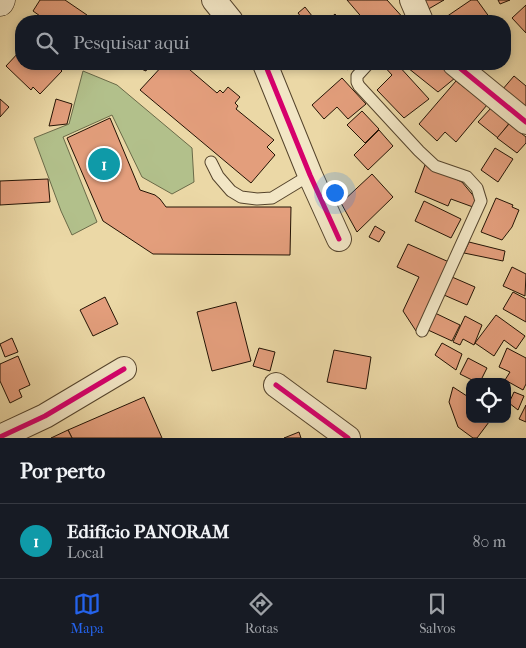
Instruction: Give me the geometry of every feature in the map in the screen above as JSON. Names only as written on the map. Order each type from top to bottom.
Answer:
[{"type":"street","points":[[214,0],[226,15]]},
{"type":"street","points":[[267,70],[310,175],[339,238]]},
{"type":"street","points":[[462,70],[526,122]]},
{"type":"street","points":[[0,437],[45,416],[124,369]]},
{"type":"street","points":[[276,384],[348,438]]},
{"type":"lane","points":[[362,70],[356,76],[359,86],[435,166],[467,177],[477,188],[481,201],[422,331]]},
{"type":"lane","points":[[211,162],[218,176],[231,191],[241,198],[272,198],[310,175]]},
{"type":"green space","points":[[83,71],[117,85],[192,148],[194,182],[172,194],[142,177],[112,115],[63,137],[97,222],[72,235],[34,138],[69,124]]},
{"type":"building","points":[[40,0],[65,0],[87,15],[39,15],[33,11]]},
{"type":"building","points":[[347,0],[387,0],[401,15],[360,15]]},
{"type":"building","points":[[420,0],[444,0],[425,11]]},
{"type":"building","points":[[471,0],[477,0],[488,15],[449,15]]},
{"type":"building","points":[[498,0],[510,0],[500,4]]},
{"type":"building","points":[[526,5],[526,33],[512,18]]},
{"type":"building","points":[[305,7],[311,15],[300,15],[298,13]]},
{"type":"building","points":[[15,56],[15,70],[62,71],[40,94],[33,87],[31,90],[6,66]]},
{"type":"building","points":[[158,70],[190,70],[217,93],[220,90],[223,93],[228,87],[240,97],[235,103],[238,106],[236,109],[274,140],[267,147],[275,155],[251,183],[140,90]]},
{"type":"building","points":[[387,70],[402,70],[429,99],[404,118],[377,90],[392,75]]},
{"type":"building","points":[[410,70],[445,70],[455,78],[438,92]]},
{"type":"building","points":[[514,76],[526,86],[526,110],[502,90]]},
{"type":"building","points":[[342,78],[366,104],[348,119],[337,107],[324,119],[312,105]]},
{"type":"building","points":[[456,81],[487,105],[456,142],[445,132],[437,141],[419,124]]},
{"type":"building","points":[[0,99],[9,107],[0,117]]},
{"type":"building","points":[[56,99],[72,104],[67,124],[49,126]]},
{"type":"building","points":[[492,107],[510,122],[498,138],[478,122]]},
{"type":"building","points":[[362,111],[379,129],[365,143],[347,125]]},
{"type":"building","points":[[110,118],[140,190],[155,195],[166,207],[291,207],[290,255],[153,254],[103,221],[67,138]]},
{"type":"building","points":[[509,124],[526,137],[526,143],[517,153],[497,138]]},
{"type":"building","points":[[379,130],[393,146],[368,170],[354,155]]},
{"type":"building","points":[[495,148],[513,159],[498,182],[481,170]]},
{"type":"building","points":[[425,165],[462,182],[476,199],[473,207],[451,199],[448,206],[415,192]]},
{"type":"building","points":[[372,174],[393,197],[357,232],[341,203]]},
{"type":"building","points":[[48,179],[50,202],[0,205],[0,181]]},
{"type":"building","points":[[496,198],[513,205],[512,207],[519,210],[512,227],[502,240],[481,232]]},
{"type":"building","points":[[424,201],[461,219],[451,238],[415,221]]},
{"type":"building","points":[[375,226],[385,232],[379,242],[369,237]]},
{"type":"building","points":[[469,242],[505,251],[503,261],[464,253]]},
{"type":"building","points":[[408,244],[449,262],[416,331],[403,311],[419,277],[397,267]]},
{"type":"building","points":[[512,267],[526,274],[525,296],[503,286]]},
{"type":"building","points":[[452,277],[475,287],[467,305],[444,295]]},
{"type":"building","points":[[513,292],[526,299],[526,322],[503,309]]},
{"type":"building","points":[[105,297],[118,324],[93,336],[80,310]]},
{"type":"building","points":[[236,302],[251,361],[212,371],[197,312]]},
{"type":"building","points":[[435,313],[460,325],[452,341],[428,330]]},
{"type":"building","points":[[496,315],[525,336],[516,349],[504,340],[494,356],[475,343]]},
{"type":"building","points":[[465,316],[482,325],[474,345],[463,339],[460,345],[453,342]]},
{"type":"building","points":[[12,338],[18,352],[5,357],[0,344]]},
{"type":"building","points":[[442,343],[462,354],[456,370],[435,355]]},
{"type":"building","points":[[259,348],[275,352],[270,371],[253,366]]},
{"type":"building","points":[[507,348],[526,358],[526,384],[523,390],[511,383],[511,378],[506,378],[510,372],[499,367]]},
{"type":"building","points":[[334,350],[371,357],[366,389],[327,382]]},
{"type":"building","points":[[18,356],[30,385],[19,390],[22,397],[10,403],[0,381],[0,364]]},
{"type":"building","points":[[468,358],[487,368],[482,378],[468,378],[460,374]]},
{"type":"building","points":[[453,387],[466,395],[466,423],[488,423],[477,438],[473,438],[458,427],[449,402]]},
{"type":"building","points":[[514,392],[524,396],[518,410],[511,405]]},
{"type":"building","points":[[144,397],[162,438],[72,438],[68,430]]},
{"type":"building","points":[[526,405],[526,422],[519,419]]},
{"type":"building","points":[[68,430],[72,438],[51,438]]},
{"type":"building","points":[[299,432],[301,438],[284,438]]},
{"type":"cycle path","points":[[267,70],[310,175],[339,239]]},
{"type":"cycle path","points":[[462,70],[526,122]]},
{"type":"cycle path","points":[[0,437],[45,416],[124,369]]},
{"type":"cycle path","points":[[276,385],[348,438]]},
{"type":"place","name":"Edifício PANORAM","points":[[104,164]]}]
